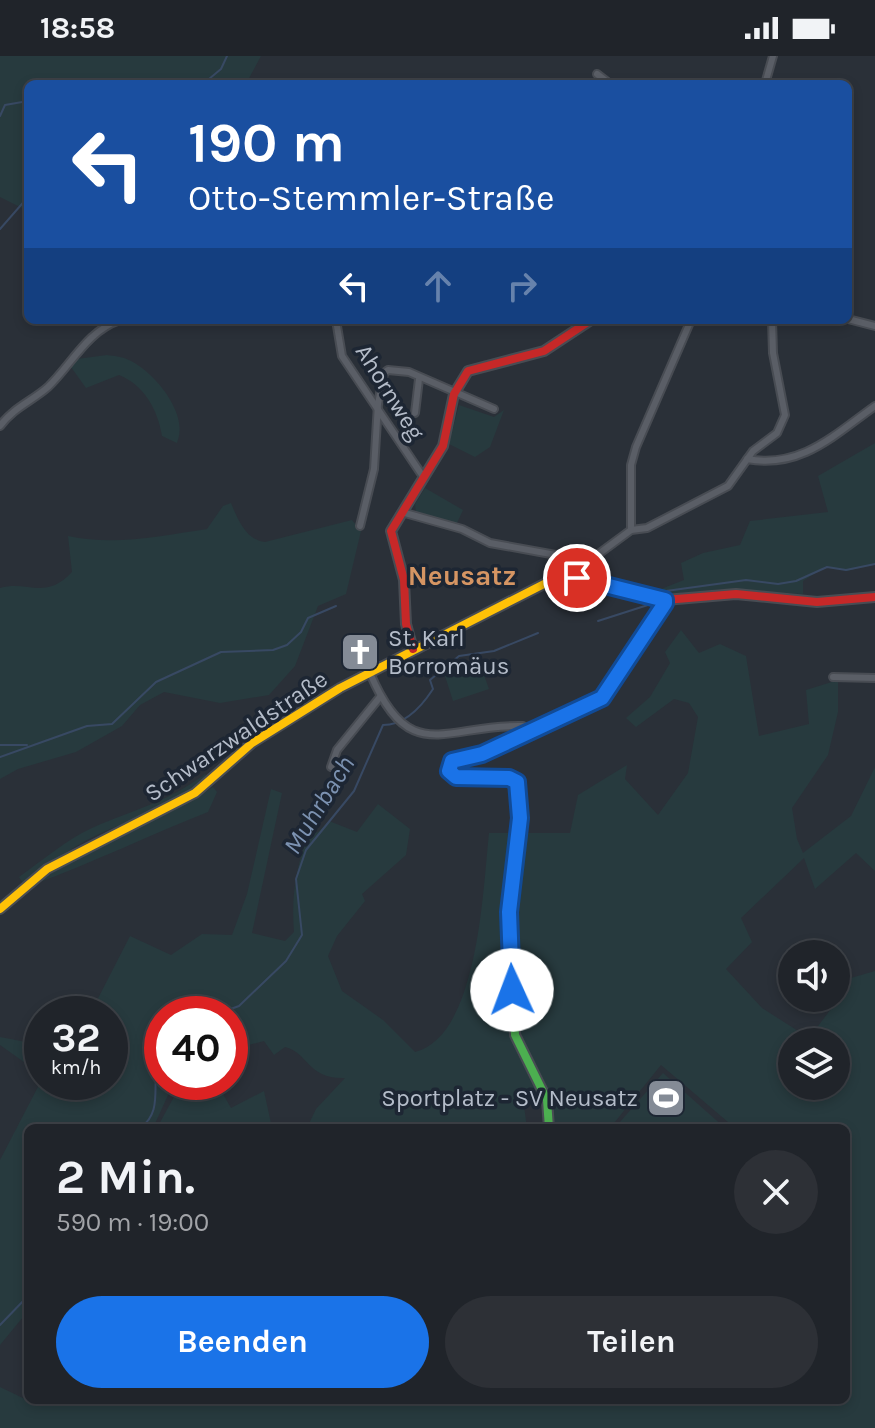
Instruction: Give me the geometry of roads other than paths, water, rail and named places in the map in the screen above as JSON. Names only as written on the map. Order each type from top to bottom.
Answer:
[{"type":"street","points":[[766,80],[773,56]]},
{"type":"street","points":[[597,74],[605,80]]},
{"type":"street","points":[[852,320],[875,326]]},
{"type":"street","points":[[0,426],[19,406],[45,389],[92,335],[113,324]]},
{"type":"street","name":"Ahornweg","points":[[337,324],[342,356],[378,404],[417,472],[424,478]]},
{"type":"street","points":[[413,649],[405,622],[404,581],[390,538],[396,522],[405,513],[443,446],[454,394],[468,371],[480,365],[509,362],[544,351],[585,324]]},
{"type":"street","points":[[631,530],[631,465],[636,447],[689,324]]},
{"type":"street","points":[[405,513],[462,529],[490,543],[589,561],[631,530],[647,528],[690,504],[714,496],[728,486],[747,459],[777,433],[785,415],[773,353],[772,324]]},
{"type":"street","points":[[360,526],[374,469],[382,378],[388,370],[409,372],[419,379],[494,409]]},
{"type":"street","points":[[415,413],[419,379]]},
{"type":"street","points":[[747,459],[762,462],[801,457],[818,449],[875,406]]},
{"type":"street","points":[[587,579],[589,561]]},
{"type":"street","name":"Schwarzwaldstraße","points":[[0,909],[47,869],[195,793],[272,729],[413,649],[498,611],[546,583],[587,579],[665,600],[736,594],[817,602],[875,597]]},
{"type":"street","points":[[549,1124],[547,1100],[515,1035],[509,912],[520,818],[517,782],[509,778],[456,777],[449,771],[452,761],[482,754],[602,698],[665,600]]},
{"type":"street","points":[[370,673],[380,697],[401,726],[429,737],[496,726],[523,726],[529,732]]},
{"type":"street","points":[[833,677],[875,678]]},
{"type":"street","points":[[331,767],[337,750],[380,697]]},
{"type":"waterway","points":[[208,80],[221,69],[227,56]]},
{"type":"waterway","points":[[0,116],[5,105],[24,102]]},
{"type":"waterway","points":[[0,229],[24,202]]},
{"type":"waterway","name":"Muhrbach","points":[[666,591],[746,580],[778,584],[796,581],[827,567],[846,570],[875,564]]},
{"type":"waterway","name":"Muhrbach","points":[[598,621],[651,604]]},
{"type":"waterway","points":[[0,757],[87,726],[112,724],[156,682],[221,652],[273,650],[287,645],[301,632],[308,618],[336,606]]},
{"type":"waterway","name":"Muhrbach","points":[[248,997],[286,961],[302,935],[296,879],[306,850],[354,791],[383,725],[399,722],[412,713],[433,689],[430,680],[459,656],[494,651],[538,633]]},
{"type":"waterway","points":[[0,745],[27,745]]},
{"type":"waterway","name":"Muhrbach","points":[[145,1124],[153,1112],[155,1100]]},
{"type":"waterway","name":"Muhrbach","points":[[0,1325],[24,1300]]},
{"type":"place","name":"St. Karl Borromäus","points":[[360,652]]},
{"type":"place","name":"Sportplatz - SV Neusatz","points":[[666,1098]]},
{"type":"district","name":"Neusatz","points":[[462,575]]}]
